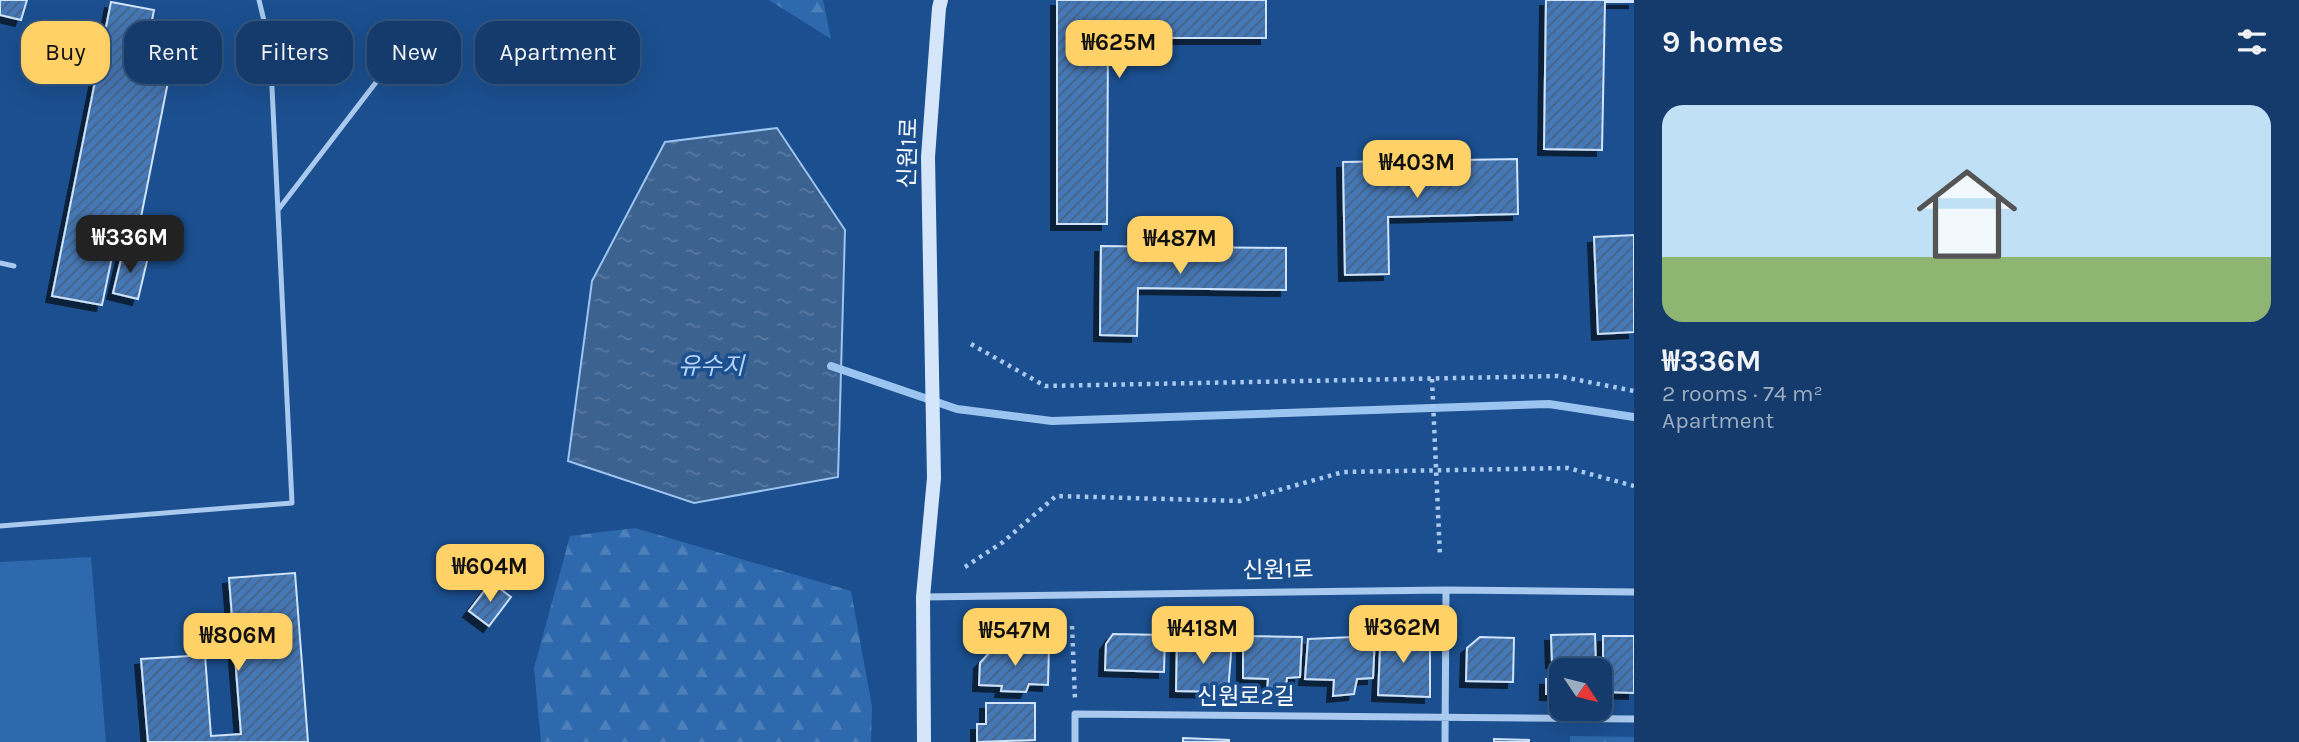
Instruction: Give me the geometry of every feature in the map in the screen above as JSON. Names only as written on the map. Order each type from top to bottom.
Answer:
[{"type":"street","name":"신원1로","points":[[942,0],[939,8],[928,157],[934,478],[923,597],[1446,590],[1634,592]]},
{"type":"street","points":[[1445,742],[1446,590]]},
{"type":"street","points":[[923,597],[924,742]]},
{"type":"street","points":[[1075,714],[1075,742]]},
{"type":"street","name":"신원로2길","points":[[1075,714],[1634,719]]},
{"type":"lane","points":[[0,526],[292,503],[270,46],[259,0]]},
{"type":"lane","points":[[278,210],[375,84]]},
{"type":"lane","points":[[0,263],[14,266]]},
{"type":"path","points":[[971,344],[1045,386],[1558,376],[1634,391]]},
{"type":"path","points":[[1432,379],[1440,556]]},
{"type":"path","points":[[965,567],[1003,542],[1056,496],[1240,501],[1343,472],[1437,470],[1568,468],[1634,486]]},
{"type":"path","points":[[1072,626],[1075,714]]},
{"type":"green space","points":[[769,0],[823,0],[831,39]]},
{"type":"green space","points":[[635,528],[851,591],[872,707],[871,742],[541,742],[534,668],[570,536]]},
{"type":"green space","points":[[91,557],[106,742],[0,742],[0,562]]},
{"type":"green space","points":[[1570,736],[1634,737],[1634,742],[1570,742]]},
{"type":"water","name":"유수지","points":[[777,128],[845,230],[838,477],[694,503],[568,461],[592,281],[665,142]]},
{"type":"building","points":[[0,0],[27,0],[21,20],[0,15]]},
{"type":"building","points":[[1057,0],[1266,0],[1266,38],[1108,38],[1107,224],[1057,224]]},
{"type":"building","points":[[1546,0],[1634,0],[1605,2],[1602,150],[1544,149]]},
{"type":"building","points":[[111,2],[154,10],[152,21],[124,21],[124,84],[168,84],[136,242],[116,238],[102,305],[52,296],[95,84],[110,84],[110,21],[107,21]]},
{"type":"building","points":[[1517,159],[1518,214],[1388,217],[1389,274],[1345,275],[1343,162]]},
{"type":"building","points":[[1634,235],[1634,332],[1598,334],[1594,237]]},
{"type":"building","points":[[1101,246],[1286,248],[1286,290],[1138,288],[1137,336],[1100,335]]},
{"type":"building","points":[[123,251],[148,257],[138,299],[113,293]]},
{"type":"building","points":[[295,573],[308,742],[148,742],[141,659],[205,655],[211,736],[241,734],[229,578]]},
{"type":"building","points":[[491,582],[511,597],[489,626],[469,611]]},
{"type":"building","points":[[1381,628],[1418,633],[1417,647],[1430,647],[1430,697],[1378,695]]},
{"type":"building","points":[[1113,634],[1165,635],[1164,672],[1105,670],[1106,644]]},
{"type":"building","points":[[1595,634],[1596,658],[1552,658],[1551,635]]},
{"type":"building","points":[[1243,636],[1302,637],[1300,677],[1287,678],[1285,692],[1267,692],[1268,679],[1243,678]]},
{"type":"building","points":[[1375,636],[1373,678],[1357,679],[1354,694],[1333,696],[1334,680],[1305,679],[1308,639]]},
{"type":"building","points":[[1603,636],[1634,636],[1634,693],[1612,692],[1612,658],[1603,658]]},
{"type":"building","points":[[1480,637],[1514,638],[1513,682],[1466,681],[1467,648]]},
{"type":"building","points":[[1177,639],[1232,641],[1228,692],[1176,691]]},
{"type":"building","points":[[999,642],[1011,642],[1011,650],[1039,651],[1039,646],[1049,646],[1048,685],[1029,684],[1026,692],[1001,691],[1002,686],[979,685],[980,663]]},
{"type":"building","points":[[1546,679],[1549,679],[1549,694],[1546,694]]},
{"type":"building","points":[[986,703],[1035,703],[1035,740],[977,742],[977,724],[986,724]]},
{"type":"building","points":[[1183,738],[1229,740],[1229,742],[1183,742]]},
{"type":"building","points":[[1494,739],[1529,740],[1529,742],[1494,742]]},
{"type":"waterway","points":[[831,366],[957,409],[1052,421],[1549,404],[1634,417]]}]
